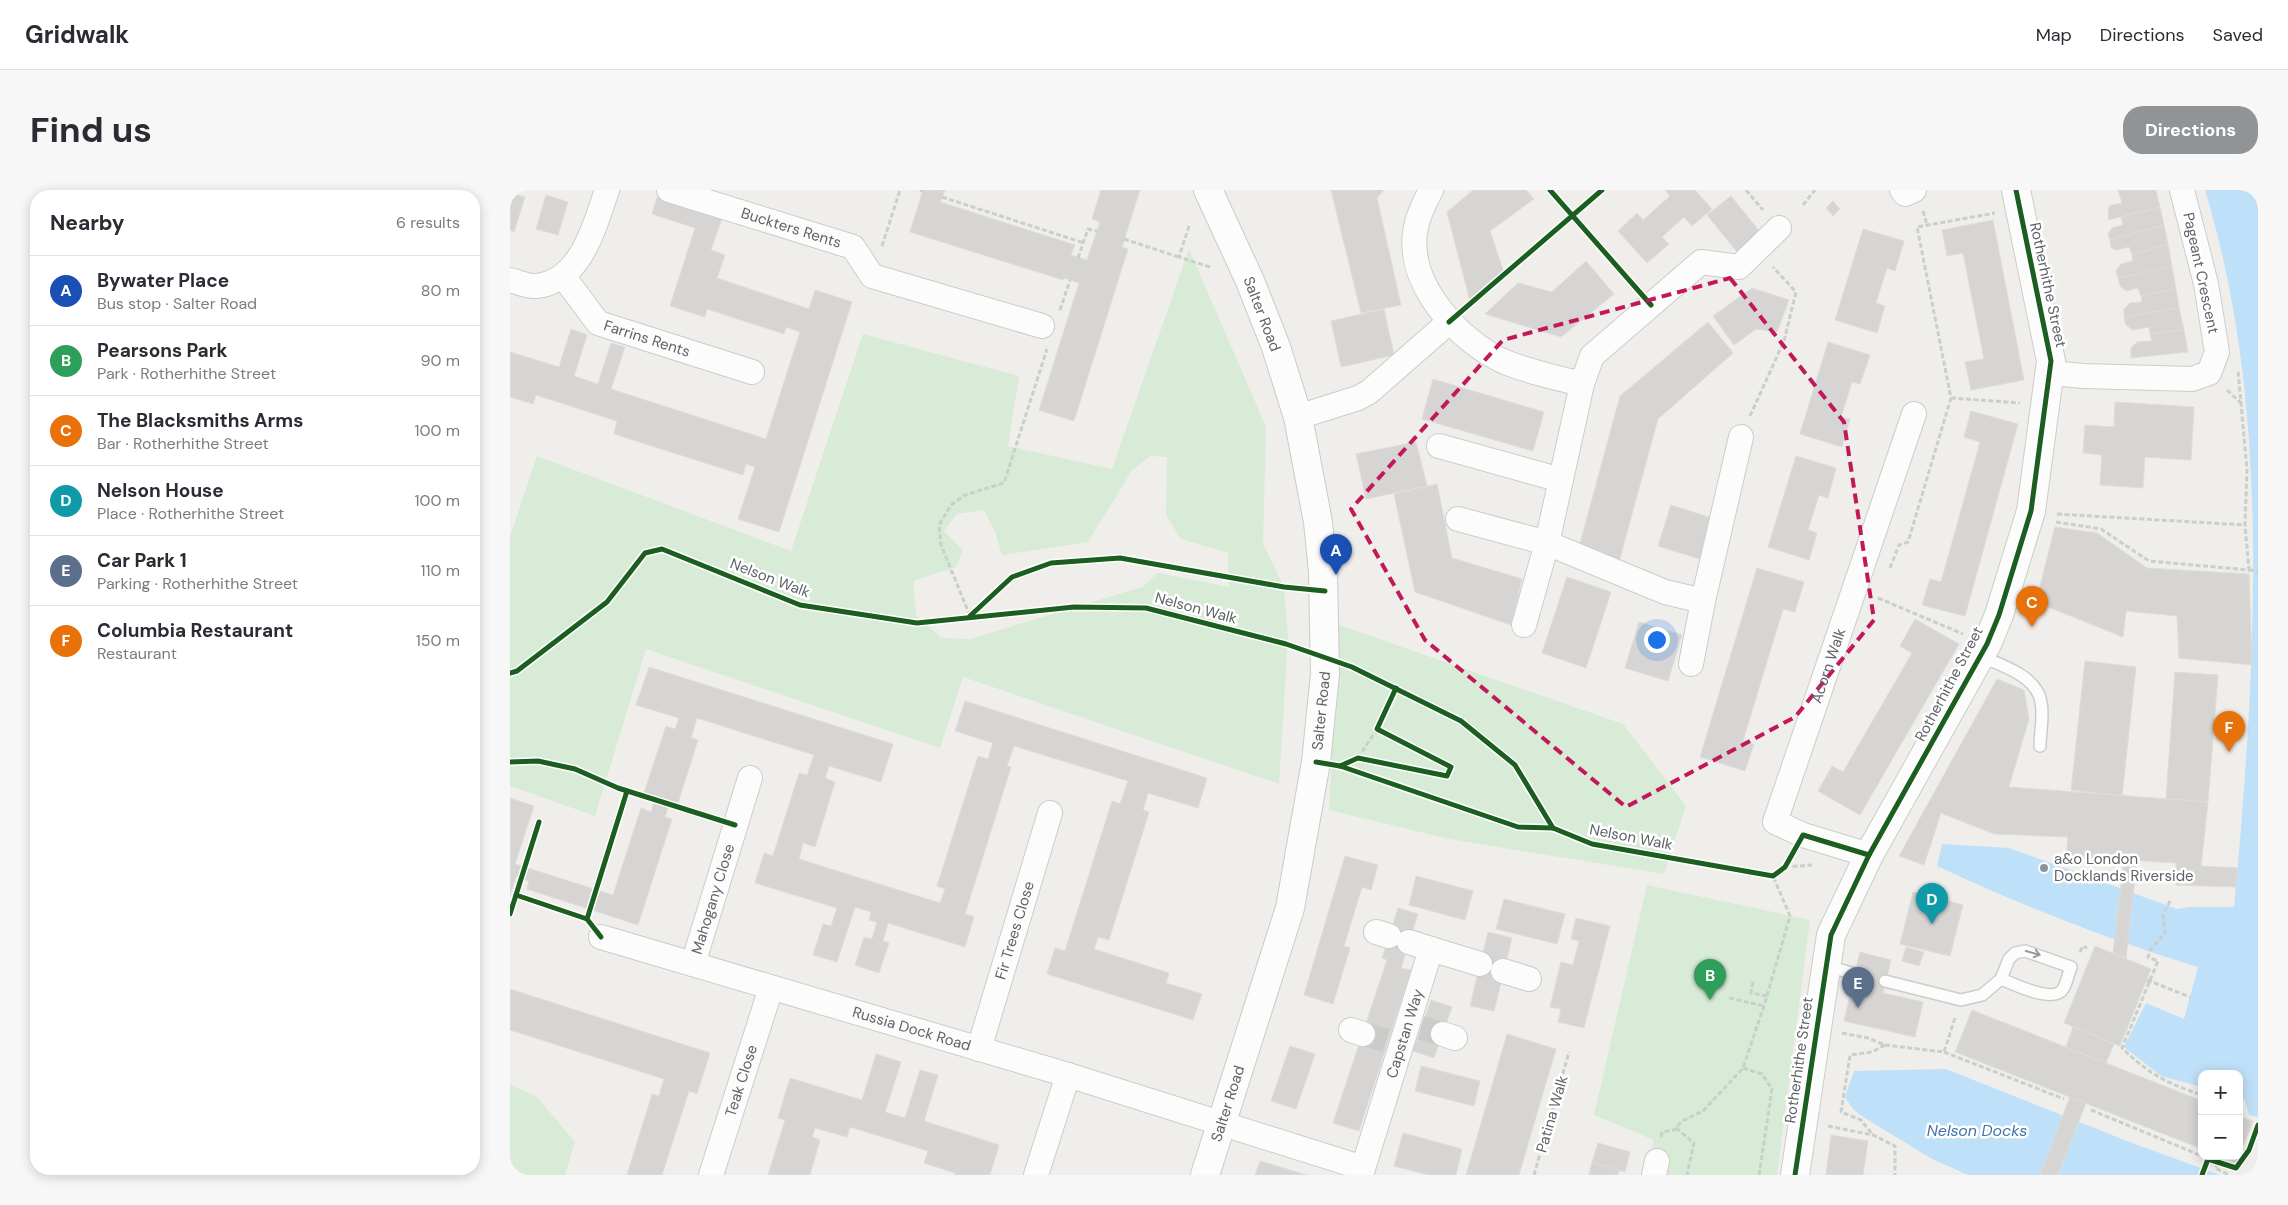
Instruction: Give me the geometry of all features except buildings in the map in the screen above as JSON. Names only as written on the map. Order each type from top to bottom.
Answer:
[{"type":"street","points":[[510,280],[535,287],[563,276],[590,240],[607,190]]},
{"type":"street","name":"Buckters Rents","points":[[669,190],[853,248],[872,276]]},
{"type":"street","name":"Salter Road","points":[[1205,1175],[1290,908],[1316,762],[1325,674],[1325,590],[1318,522],[1298,418],[1276,347],[1250,280],[1208,190]]},
{"type":"street","points":[[1431,190],[1420,212],[1415,234],[1418,263],[1430,295],[1448,322],[1472,343],[1504,361],[1539,374],[1582,384]]},
{"type":"street","points":[[1902,190],[1906,194],[1914,190]]},
{"type":"street","name":"Rotherhithe Street","points":[[1795,1175],[1831,934],[1869,855],[1983,650],[1999,614],[2028,522],[2051,361],[2016,190]]},
{"type":"street","name":"Pageant Crescent","points":[[2050,373],[2084,376],[2192,379],[2209,373],[2217,352],[2206,284],[2182,190]]},
{"type":"street","points":[[1524,625],[1547,543],[1582,384],[1592,356],[1700,262],[1739,267],[1779,228]]},
{"type":"street","name":"Farrins Rents","points":[[563,276],[598,323],[752,372]]},
{"type":"street","points":[[872,276],[1050,328]]},
{"type":"street","points":[[1298,418],[1358,398],[1370,392],[1448,322]]},
{"type":"street","name":"Acorn Walk","points":[[1869,855],[1803,835],[1774,822],[1914,414]]},
{"type":"street","points":[[1692,664],[1703,601],[1741,437]]},
{"type":"street","points":[[1438,446],[1561,480]]},
{"type":"street","points":[[1458,519],[1547,543],[1665,592],[1703,601]]},
{"type":"street","name":"Mahogany Close","points":[[693,964],[750,778]]},
{"type":"street","name":"Fir Trees Close","points":[[979,1049],[1050,813]]},
{"type":"street","name":"Russia Dock Road","points":[[601,937],[1068,1075],[1221,1123]]},
{"type":"street","name":"Capstan Way","points":[[1221,1123],[1362,1171],[1419,1035],[1401,940],[1480,964]]},
{"type":"street","points":[[1503,971],[1530,979]]},
{"type":"street","name":"Teak Close","points":[[711,1175],[771,988]]},
{"type":"street","points":[[1036,1175],[1068,1075]]},
{"type":"lane","points":[[1983,650],[2036,689],[2041,702],[2040,746]]},
{"type":"lane","points":[[1886,981],[1961,1000],[1982,994],[2001,979],[2009,959],[2015,953],[2026,951],[2071,967],[2062,991],[2056,995],[2040,994],[2001,979]]},
{"type":"lane","points":[[1825,966],[1855,974]]},
{"type":"path","points":[[872,276],[900,190]]},
{"type":"path","points":[[1803,205],[1815,190]]},
{"type":"path","points":[[942,197],[1084,242]]},
{"type":"path","points":[[1179,257],[1189,226]]},
{"type":"path","points":[[1078,258],[1088,229],[1097,232]]},
{"type":"path","points":[[1124,239],[1210,267]]},
{"type":"path","points":[[1741,437],[1784,341],[1796,292],[1758,249]]},
{"type":"path","points":[[970,616],[940,545],[939,525],[951,505],[964,495],[1004,483],[1050,328],[1070,280]]},
{"type":"path","points":[[1950,398],[2045,405]]},
{"type":"path","points":[[2241,404],[2247,470],[2245,525],[2251,571]]},
{"type":"path","points":[[2053,514],[2245,525]]},
{"type":"path","points":[[2048,522],[2101,529],[2149,561],[2258,571]]},
{"type":"path","points":[[1878,598],[1983,650]]},
{"type":"path","points":[[961,618],[978,613]]},
{"type":"path","points":[[1316,762],[1340,766],[1358,758],[1381,720]]},
{"type":"path","points":[[1377,729],[1385,733]]},
{"type":"path","points":[[1358,758],[1367,760]]},
{"type":"path","points":[[1763,874],[1773,876],[1785,867],[1803,835]]},
{"type":"path","points":[[1656,1168],[1662,1132],[1674,1130],[1682,1121],[1703,1111],[1743,1068],[1764,1006],[1790,916],[1773,876]]},
{"type":"path","points":[[2170,901],[2163,916],[2165,933],[2151,949],[2148,957],[2158,961],[2122,1048],[2142,1068],[2168,1083],[2198,1094]]},
{"type":"path","points":[[2149,981],[2190,996]]},
{"type":"path","points":[[1753,982],[1751,993],[1767,996]]},
{"type":"path","points":[[1729,998],[1764,1006]]},
{"type":"path","points":[[1944,1052],[1961,1000]]},
{"type":"path","points":[[1846,1034],[1868,1038],[1885,1045],[1944,1052],[2064,1099]]},
{"type":"path","points":[[1873,1135],[1861,1120],[1841,1112],[1850,1055],[1872,1052],[1885,1045]]},
{"type":"path","points":[[1743,1068],[1762,1074],[1772,1090],[1759,1175]]},
{"type":"path","points":[[2091,1110],[2198,1154]]},
{"type":"path","points":[[1824,1125],[1873,1135],[1895,1146],[1895,1175]]},
{"type":"path","points":[[1676,1128],[1694,1142],[1687,1175]]},
{"type":"path","points":[[2207,1161],[2227,1165]]},
{"type":"path","points":[[2218,1163],[2215,1168],[2230,1175]]},
{"type":"highlighted area","points":[[1730,278],[1844,422],[1874,620],[1795,717],[1626,807],[1425,640],[1351,509],[1503,340]]},
{"type":"green space","points":[[1189,249],[1266,427],[1263,544],[1284,587],[1288,639],[1279,784],[963,677],[940,748],[646,649],[595,816],[510,786],[510,537],[537,456],[791,551],[863,334],[1019,376],[1008,446],[1112,469]],"holes":[[[1150,456],[1167,457],[1166,515],[1181,539],[1228,553],[1229,587],[1158,573],[1142,587],[970,639],[941,638],[916,615],[913,581],[956,567],[963,550],[944,531],[957,514],[984,510],[995,532],[1002,555],[1088,542],[1131,472]]]},
{"type":"green space","points":[[1339,625],[1623,724],[1686,806],[1664,874],[1449,839],[1329,810]]},
{"type":"green space","points":[[1647,885],[1810,920],[1777,1175],[1642,1175],[1654,1140],[1594,1115]]},
{"type":"green space","points":[[510,1085],[536,1096],[575,1142],[565,1175],[510,1175]]},
{"type":"water","points":[[2205,190],[2258,190],[2258,1117],[2249,1115],[2245,1100],[2243,1099],[2243,1070],[2198,1070],[2198,1086],[2161,1076],[2124,1047],[2146,1003],[2184,1019],[2198,967],[2066,921],[1937,866],[1942,844],[2009,848],[2177,909],[2190,907],[2234,907],[2248,730],[2253,594],[2253,525],[2245,390],[2235,322],[2222,256]]},
{"type":"water","name":"Nelson Docks","points":[[1946,1069],[2132,1143],[2220,1175],[1968,1175],[1932,1159],[1860,1115],[1852,1108],[1845,1097],[1854,1071]]},
{"type":"tunnel","points":[[1421,1028],[1443,1034]]},
{"type":"tunnel","points":[[1363,1034],[1388,1041]]},
{"type":"cycle path","points":[[1550,190],[1651,305]]},
{"type":"cycle path","points":[[1449,322],[1602,190]]},
{"type":"cycle path","points":[[1795,1175],[1831,935],[1869,855],[1987,644],[1999,615],[2031,511],[2051,361],[2016,190]]},
{"type":"cycle path","name":"Nelson Walk","points":[[510,673],[517,671],[607,602],[645,553],[662,549],[800,605],[917,623],[1074,607],[1146,608],[1286,644],[1352,667],[1461,721],[1515,765],[1553,828],[1592,844],[1773,876],[1785,867],[1803,835],[1869,855]]},
{"type":"cycle path","points":[[970,616],[1012,577],[1051,563],[1120,558],[1284,587],[1325,591]]},
{"type":"cycle path","points":[[1340,766],[1358,758],[1447,776],[1451,767],[1377,729],[1396,688]]},
{"type":"cycle path","points":[[510,762],[538,761],[575,769],[618,788],[735,825]]},
{"type":"cycle path","points":[[1316,762],[1340,766],[1518,827],[1553,828]]},
{"type":"cycle path","points":[[601,937],[587,919],[627,791]]},
{"type":"cycle path","points":[[510,914],[539,822]]},
{"type":"cycle path","points":[[516,895],[587,919]]},
{"type":"cycle path","points":[[2202,1175],[2208,1159],[2236,1168],[2249,1150],[2258,1125]]},
{"type":"place","name":"Bywater Place","points":[[1336,575]]},
{"type":"place","name":"The Blacksmiths Arms","points":[[2032,627]]},
{"type":"place","name":"Columbia Restaurant","points":[[2229,752]]},
{"type":"place","name":"a&o London Docklands Riverside","points":[[2044,868]]},
{"type":"place","name":"Nelson House","points":[[1932,924]]},
{"type":"place","name":"Pearsons Park","points":[[1710,1000]]},
{"type":"place","name":"Car Park 1","points":[[1858,1008]]}]
